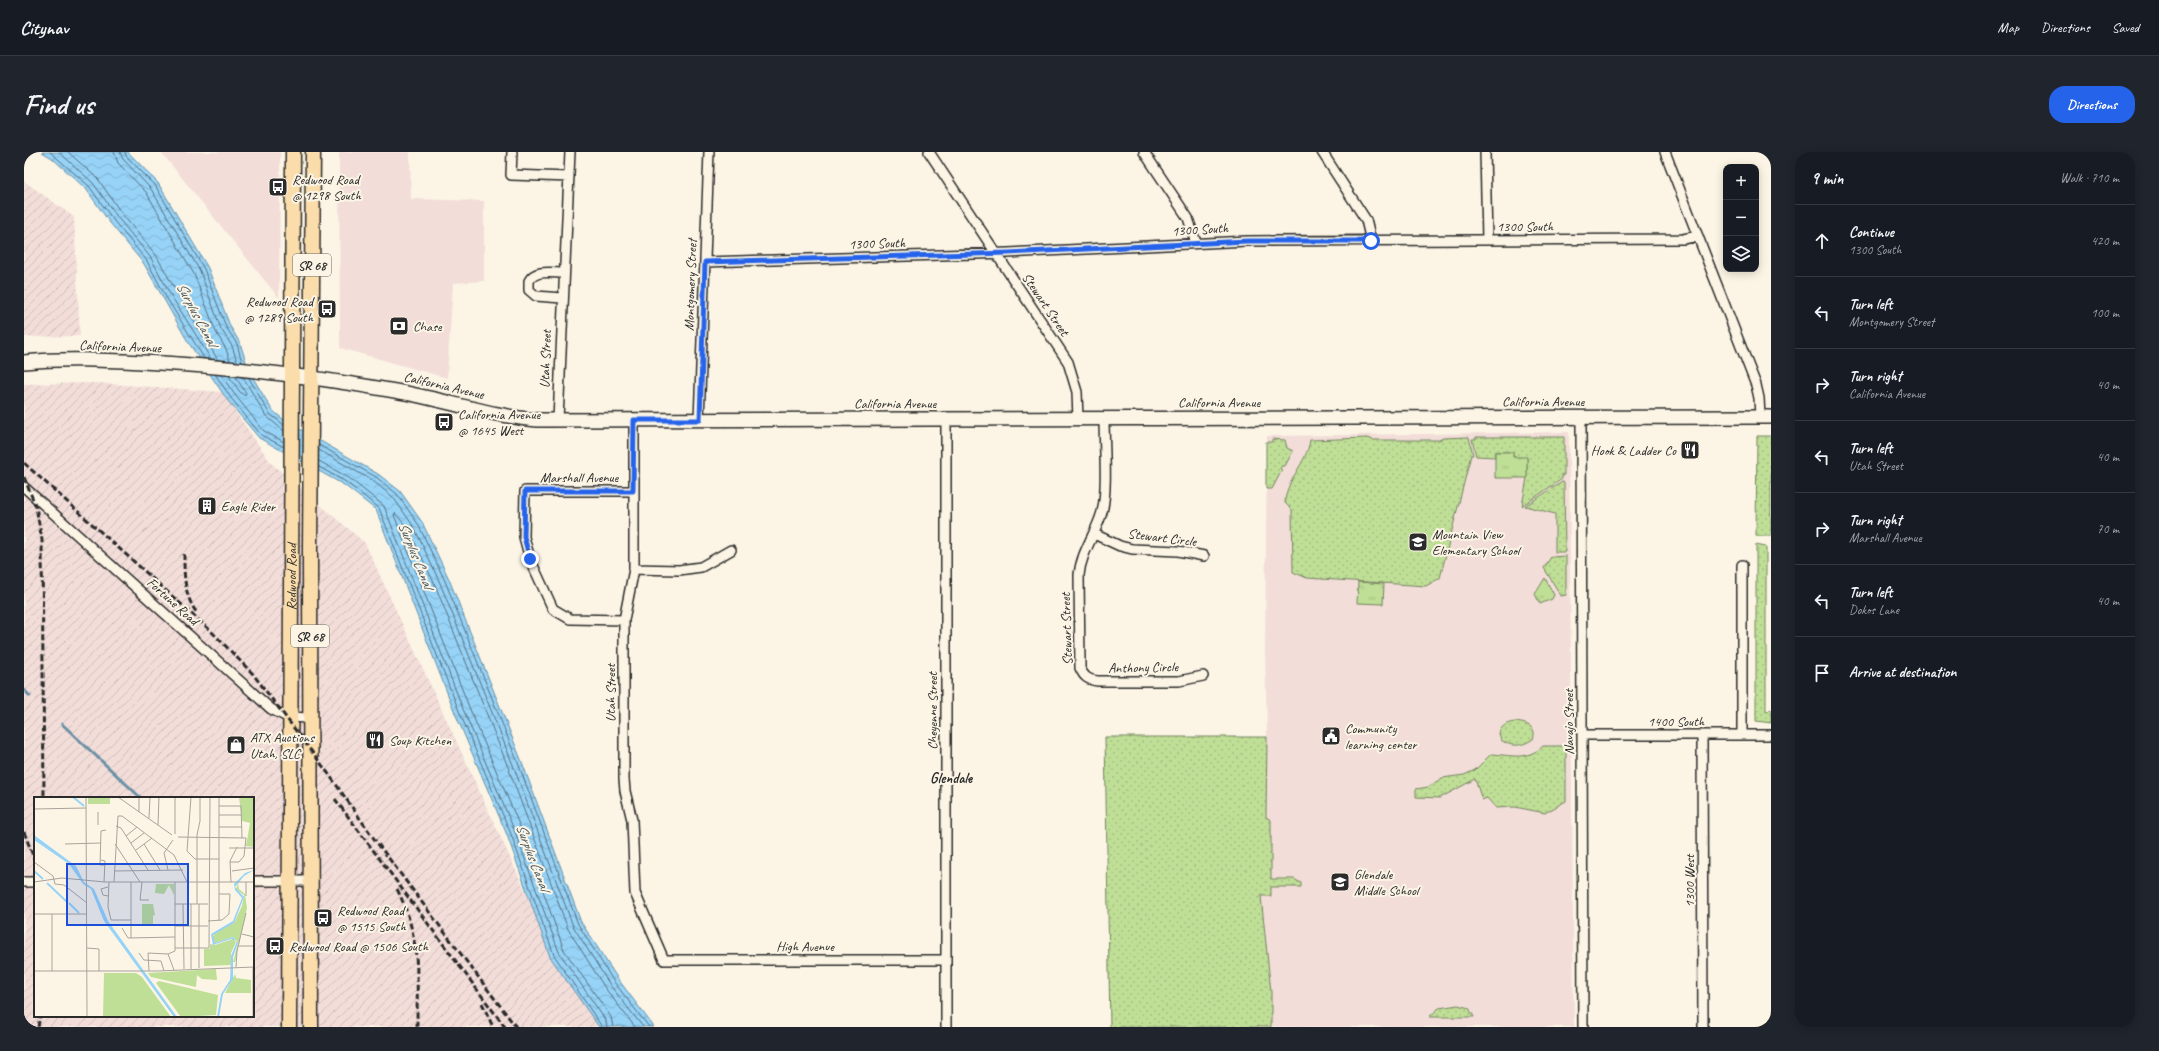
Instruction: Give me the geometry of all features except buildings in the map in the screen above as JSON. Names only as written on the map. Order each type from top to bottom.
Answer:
[{"type":"main road","name":"Redwood Road","points":[[289,1027],[293,152]]},
{"type":"main road","name":"Redwood Road","points":[[310,1027],[310,426],[312,377],[313,152]]},
{"type":"main road","name":"California Avenue","points":[[24,362],[95,361],[164,363],[292,374],[403,392],[507,416],[558,420],[1765,417]]},
{"type":"street","points":[[512,152],[511,175],[569,177]]},
{"type":"street","name":"Utah Street","points":[[558,420],[563,273],[570,152]]},
{"type":"street","name":"Montgomery Street","points":[[700,420],[709,152]]},
{"type":"street","name":"Stewart Street","points":[[929,152],[1070,366],[1077,392],[1078,419]]},
{"type":"street","points":[[1144,152],[1188,218],[1196,243]]},
{"type":"street","points":[[1322,152],[1364,216],[1369,229],[1371,241]]},
{"type":"street","points":[[1485,152],[1487,240]]},
{"type":"street","points":[[1665,152],[1756,385],[1765,417]]},
{"type":"street","name":"1300 South","points":[[705,262],[995,253],[1247,241],[1683,239],[1698,236]]},
{"type":"street","points":[[562,298],[536,296],[530,290],[529,281],[534,275],[539,273],[563,273]]},
{"type":"street","name":"Navajo Street","points":[[1581,417],[1583,1027]]},
{"type":"street","name":"Cheyenne Street","points":[[946,419],[946,1027]]},
{"type":"street","name":"Stewart Street","points":[[1084,676],[1080,668],[1079,660],[1079,575],[1080,564],[1103,510],[1104,419]]},
{"type":"street","name":"Utah Street","points":[[634,420],[634,569],[624,620],[624,779],[625,791],[632,820],[635,894],[664,960]]},
{"type":"street","name":"Fortune Road","points":[[24,487],[270,709],[291,718],[310,718]]},
{"type":"street","name":"Marshall Avenue","points":[[624,620],[570,619],[553,609],[530,559],[524,537],[525,491],[633,491]]},
{"type":"street","name":"Stewart Circle","points":[[1094,534],[1120,546],[1132,549],[1178,551],[1204,556]]},
{"type":"street","points":[[634,569],[679,570],[701,567],[731,550]]},
{"type":"street","points":[[1742,565],[1742,735]]},
{"type":"street","name":"Anthony Circle","points":[[1084,676],[1090,680],[1105,681],[1178,681],[1203,676]]},
{"type":"street","name":"1400 South","points":[[1582,735],[1771,735]]},
{"type":"street","name":"1300 West","points":[[1702,735],[1703,1027]]},
{"type":"street","points":[[254,881],[310,881]]},
{"type":"street","name":"High Avenue","points":[[664,960],[946,960]]},
{"type":"shaded area","points":[[161,152],[280,152],[279,298]]},
{"type":"shaded area","points":[[339,152],[410,152],[411,199],[484,201],[484,281],[453,283],[447,378],[340,348]]},
{"type":"shaded area","points":[[24,181],[74,217],[80,336],[24,337]]},
{"type":"shaded area","points":[[97,383],[222,392],[271,463],[365,543],[565,977],[599,1027],[24,1027],[24,384]]},
{"type":"shaded area","name":"Glendale Middle School","points":[[1569,432],[1574,1027],[1110,1027],[1105,737],[1267,737],[1265,649],[1267,436]]},
{"type":"green space","points":[[1757,436],[1771,436],[1771,536],[1756,536]]},
{"type":"green space","points":[[1469,437],[1473,455],[1471,455],[1440,578],[1426,586],[1307,578],[1293,572],[1292,510],[1285,503],[1286,495],[1288,487],[1305,456],[1310,440],[1367,438],[1373,440],[1439,440],[1443,438]]},
{"type":"green space","points":[[1476,437],[1564,437],[1564,475],[1562,475],[1562,479],[1522,506],[1527,478],[1527,458],[1513,457],[1513,452],[1495,452],[1495,457],[1476,456],[1472,439],[1476,439]]},
{"type":"green space","points":[[1272,439],[1285,440],[1287,448],[1293,451],[1285,466],[1280,468],[1282,470],[1272,489],[1266,489],[1266,442],[1272,442]]},
{"type":"green space","points":[[1495,452],[1513,452],[1513,457],[1527,457],[1527,478],[1495,478]]},
{"type":"green space","points":[[1564,482],[1565,552],[1555,552],[1555,514],[1525,506]]},
{"type":"green space","points":[[1756,545],[1766,547],[1766,712],[1771,709],[1771,723],[1756,721]]},
{"type":"green space","points":[[1566,556],[1566,595],[1561,596],[1544,568],[1551,557]]},
{"type":"green space","points":[[1545,578],[1554,595],[1552,599],[1540,604],[1535,594]]},
{"type":"green space","points":[[1358,582],[1384,584],[1383,604],[1357,603]]},
{"type":"green space","points":[[1515,722],[1530,726],[1534,731],[1533,739],[1521,745],[1505,743],[1501,740],[1499,733],[1503,726]]},
{"type":"green space","points":[[1105,737],[1267,737],[1266,817],[1271,820],[1271,879],[1294,879],[1301,883],[1301,887],[1271,887],[1271,896],[1261,896],[1271,992],[1271,1027],[1110,1027]]},
{"type":"green space","points":[[1543,746],[1566,746],[1566,801],[1545,813],[1515,807],[1496,808],[1487,798],[1482,800],[1475,779],[1440,798],[1416,797],[1416,789],[1428,787],[1442,778],[1464,775],[1475,770],[1491,754],[1512,756],[1525,755],[1537,751]]},
{"type":"green space","points":[[1458,1005],[1469,1008],[1474,1017],[1429,1017],[1439,1008]]},
{"type":"water","name":"Surplus Canal","points":[[42,152],[128,152],[158,183],[208,268],[230,326],[240,343],[249,371],[272,410],[284,420],[378,474],[400,491],[422,522],[449,579],[522,762],[581,922],[618,979],[654,1027],[599,1027],[550,957],[507,835],[455,713],[376,510],[344,485],[259,438],[228,401],[188,342],[144,264],[110,223],[86,189],[52,158]]},
{"type":"waterway","points":[[24,690],[30,696]]},
{"type":"waterway","points":[[62,724],[140,797]]},
{"type":"railway","points":[[24,463],[210,630],[253,674],[328,773],[375,840],[516,1027]]},
{"type":"railway","points":[[24,477],[36,507],[42,540],[44,797]]},
{"type":"railway","points":[[184,554],[187,592],[189,600],[197,613]]},
{"type":"railway","points":[[335,799],[505,1027]]},
{"type":"railway","points":[[24,832],[34,858]]},
{"type":"railway","points":[[397,889],[405,907],[414,940],[417,973],[417,1027]]},
{"type":"railway","points":[[482,1003],[493,1027]]},
{"type":"railway","points":[[38,1027],[40,1017]]},
{"type":"place","name":"Redwood Road @ 1298 South","points":[[278,187]]},
{"type":"place","name":"Redwood Road @ 1289 South","points":[[327,309]]},
{"type":"place","name":"Chase","points":[[399,326]]},
{"type":"place","name":"California Avenue @ 1645 West","points":[[444,422]]},
{"type":"place","name":"Hook & Ladder Co","points":[[1690,450]]},
{"type":"place","name":"Eagle Rider","points":[[207,506]]},
{"type":"place","name":"Mountain View Elementary School","points":[[1418,542]]},
{"type":"place","name":"Community learning center","points":[[1331,736]]},
{"type":"place","name":"Soup Kitchen","points":[[375,740]]},
{"type":"place","name":"ATX Auctions Utah, SLC","points":[[236,745]]},
{"type":"place","name":"Glendale Middle School","points":[[1340,882]]},
{"type":"place","name":"Redwood Road @ 1515 South","points":[[323,918]]},
{"type":"place","name":"Redwood Road @ 1506 South","points":[[275,946]]},
{"type":"district","name":"Glendale","points":[[951,778]]},
{"type":"route","points":[[530,559],[524,537],[525,491],[633,491],[634,420],[700,420],[705,262],[1008,253],[1133,248],[1212,242],[1282,240],[1371,241]]}]
